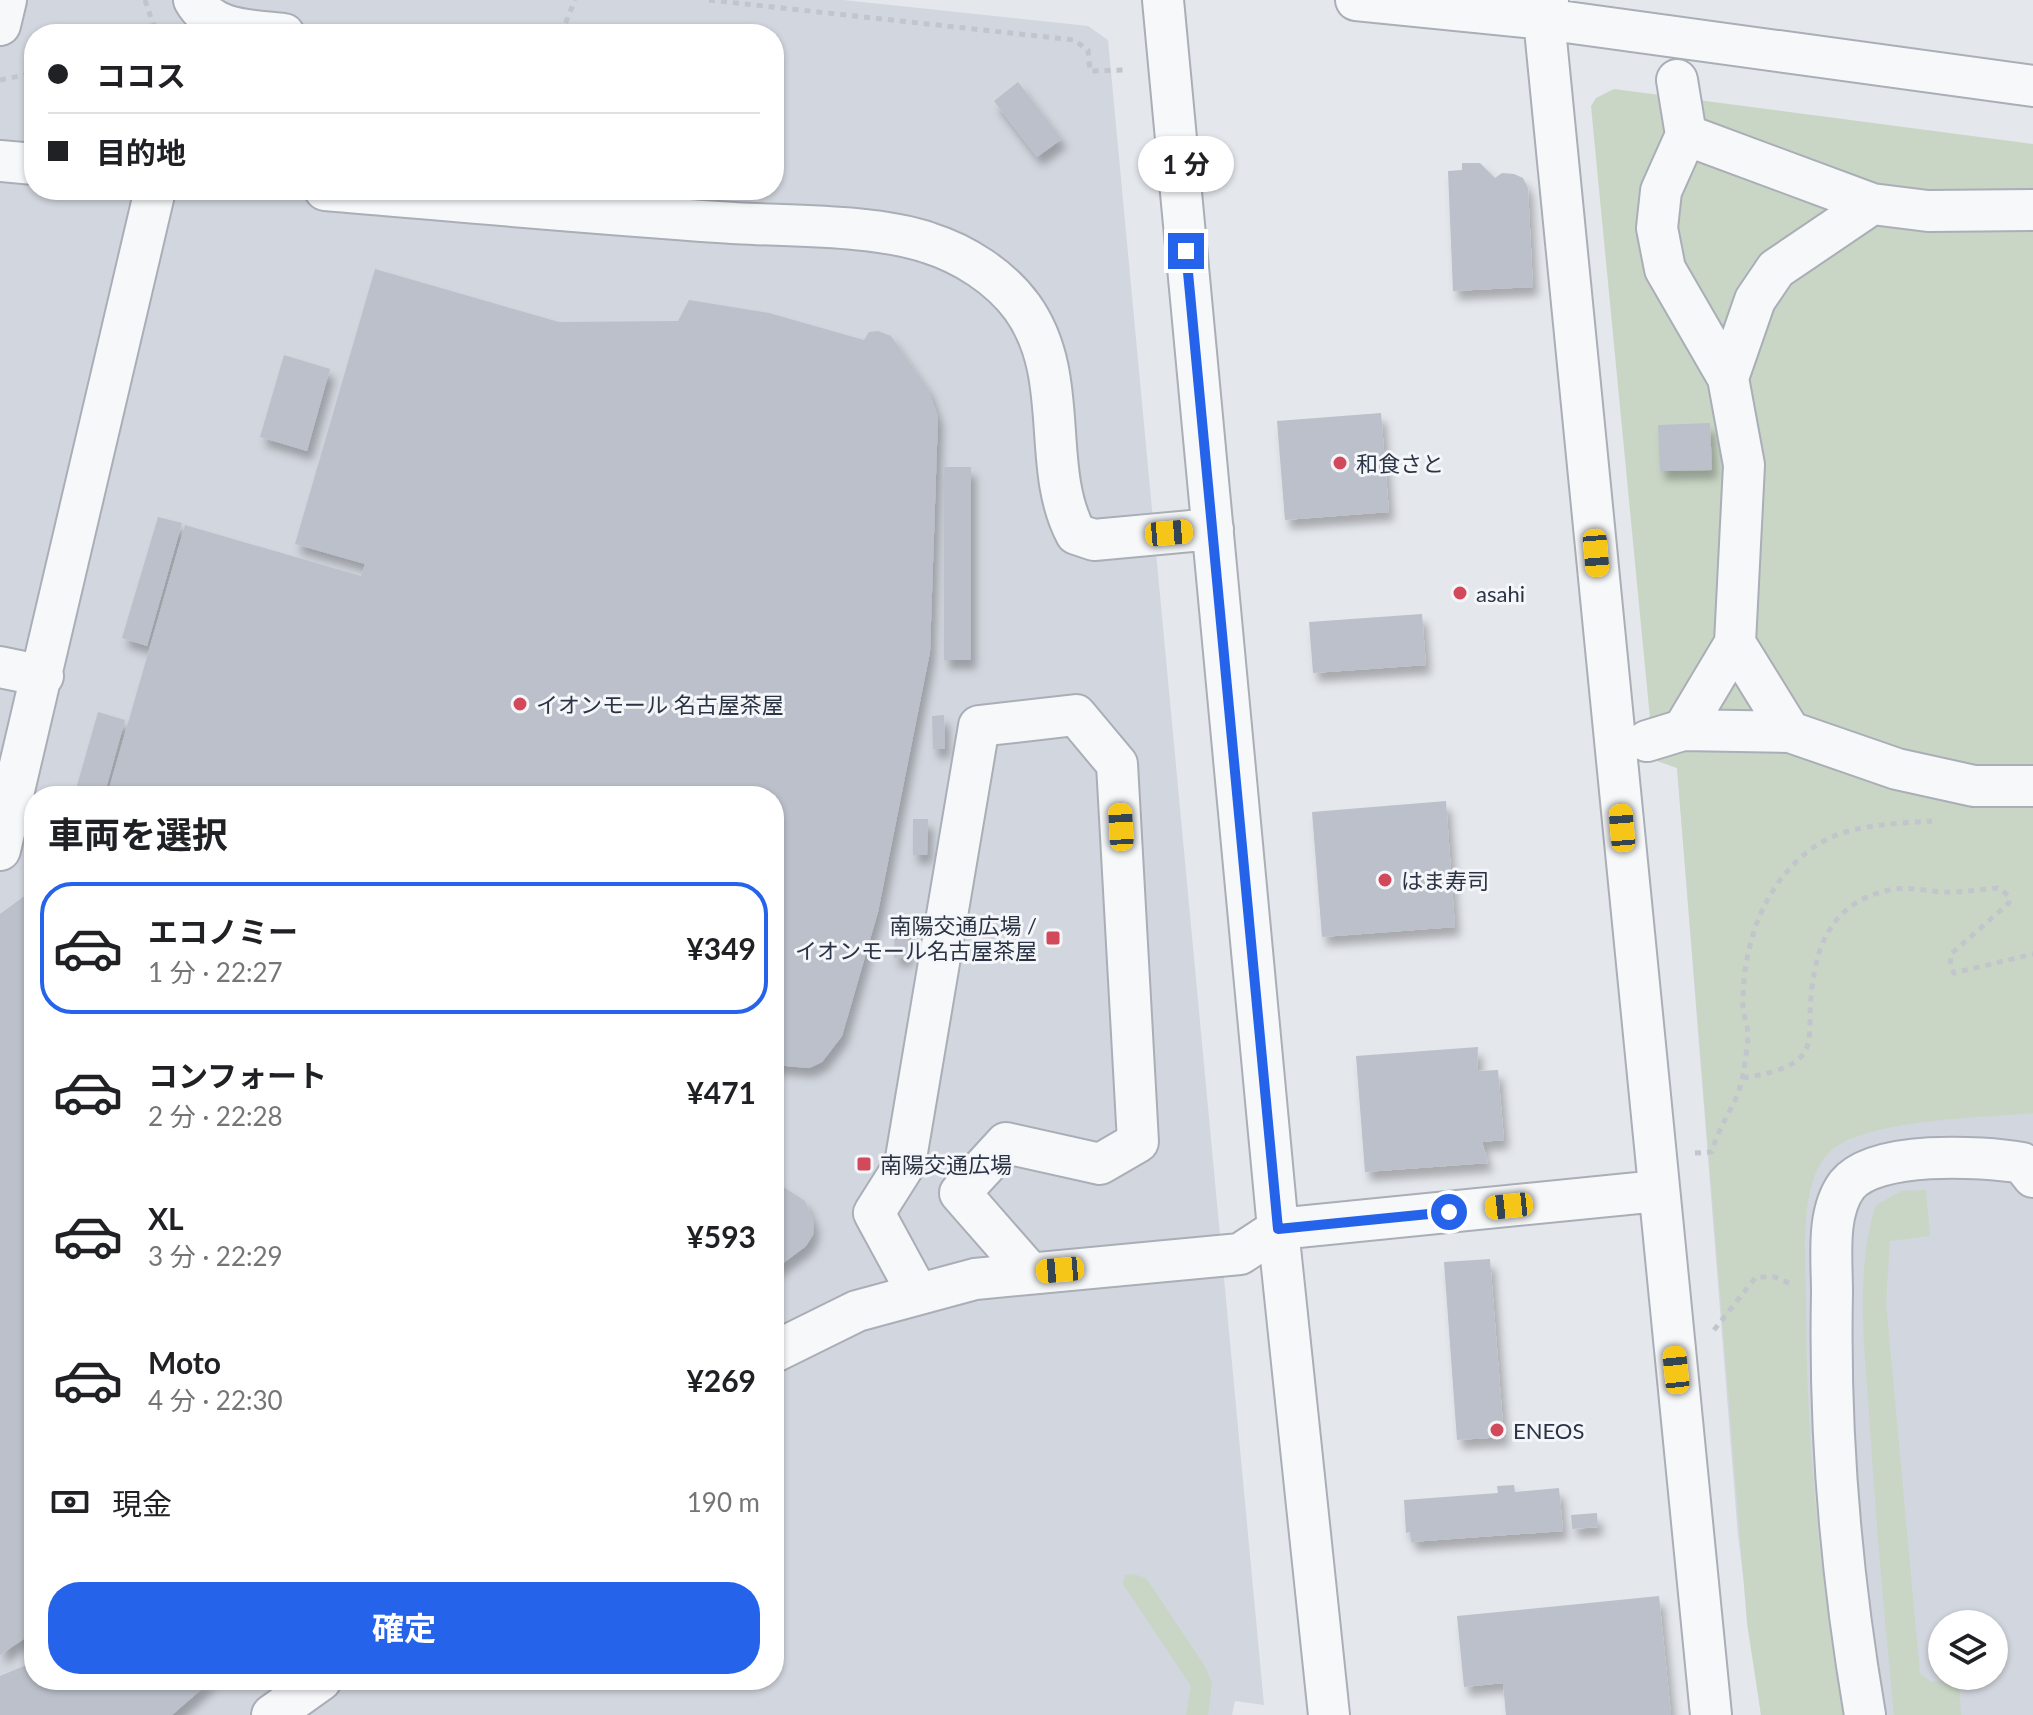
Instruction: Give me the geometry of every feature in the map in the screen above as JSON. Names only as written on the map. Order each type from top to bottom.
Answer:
[{"type":"street","points":[[0,25],[6,0]]},
{"type":"street","points":[[194,0],[203,15],[222,24]]},
{"type":"street","points":[[1163,0],[1278,1229],[1329,1715]]},
{"type":"street","points":[[1356,0],[1546,10],[2033,86]]},
{"type":"street","points":[[1546,10],[1711,1715]]},
{"type":"street","points":[[1677,80],[1686,135],[1661,191],[1657,228],[1665,269],[1728,378],[1744,465],[1735,643],[1665,736],[1790,732],[1897,769],[1974,786],[2033,786]]},
{"type":"street","points":[[1686,135],[1872,204],[1928,211],[2033,210]]},
{"type":"street","points":[[0,161],[24,163]]},
{"type":"street","points":[[0,850],[153,200]]},
{"type":"street","points":[[490,200],[866,232],[928,242],[968,261],[1002,284],[1023,308],[1043,345],[1053,396],[1065,513],[1076,534],[1094,540],[1213,529]]},
{"type":"street","points":[[1728,378],[1755,300],[1776,269],[1872,204]]},
{"type":"street","points":[[1735,643],[1790,732]]},
{"type":"street","points":[[0,667],[43,676]]},
{"type":"street","points":[[918,1294],[874,1213],[905,1164],[979,726],[1076,715],[1117,764],[1138,1142],[1100,1164],[1006,1143],[960,1193],[1030,1273]]},
{"type":"street","points":[[1865,1715],[1847,1611],[1835,1477],[1833,1218],[1847,1186],[1868,1168],[1901,1161],[2014,1157],[2033,1177]]},
{"type":"street","points":[[784,1347],[857,1311],[975,1279],[1240,1254],[1278,1229],[1658,1191]]},
{"type":"street","points":[[272,1715],[307,1690]]},
{"type":"path","points":[[145,0],[153,24]]},
{"type":"path","points":[[565,24],[575,0]]},
{"type":"path","points":[[709,0],[1074,40],[1088,50],[1090,71],[1124,70]]},
{"type":"path","points":[[0,80],[24,75]]},
{"type":"path","points":[[1688,1153],[1712,1152],[1718,1127],[1731,1111],[1743,1078],[1748,1032],[1743,1010],[1748,951],[1756,919],[1773,891],[1815,846],[1872,826],[1960,815],[1974,786]]},
{"type":"path","points":[[1743,1078],[1787,1066],[1803,1054],[1809,1034],[1812,968],[1818,949],[1828,931],[1861,900],[1889,890],[1946,893],[1998,888],[2009,896],[2009,903],[1951,954],[1950,966],[1954,973],[2033,954]]},
{"type":"path","points":[[1705,1330],[1717,1329],[1760,1275],[1775,1277],[1832,1303]]},
{"type":"shaded area","name":"イオンモール 名古屋茶屋","points":[[0,0],[843,0],[1088,26],[1108,40],[1264,1705],[1235,1701],[1232,1715],[0,1715]]},
{"type":"shaded area","points":[[1677,767],[2033,805],[2033,1715],[1761,1715],[1738,1536]]},
{"type":"green space","points":[[1614,89],[2033,144],[2033,1113],[1928,1122],[1873,1131],[1833,1149],[1814,1179],[1805,1241],[1811,1456],[1821,1560],[1845,1715],[1761,1715],[1747,1623],[1677,768],[1654,760],[1591,106],[1596,98]]},
{"type":"green space","points":[[1926,1190],[1930,1236],[1890,1241],[1886,1302],[1920,1674],[1928,1679],[1928,1690],[1960,1690],[1961,1715],[1894,1715],[1865,1360],[1863,1281],[1869,1230],[1876,1205],[1902,1191]]},
{"type":"green space","points":[[1125,1575],[1146,1578],[1206,1668],[1212,1683],[1208,1715],[1186,1715],[1191,1686],[1123,1584]]},
{"type":"building","points":[[1018,82],[1062,139],[1037,157],[994,101]]},
{"type":"building","points":[[1462,163],[1480,163],[1495,178],[1502,173],[1523,178],[1528,188],[1533,287],[1453,291],[1448,171],[1462,170]]},
{"type":"building","name":"イオンモール 名古屋茶屋","points":[[375,269],[559,322],[678,321],[689,300],[769,313],[864,340],[869,332],[878,331],[891,336],[928,389],[938,417],[930,652],[878,912],[842,1036],[822,1062],[809,1068],[784,1066],[784,786],[110,786],[185,525],[361,576],[365,564],[295,544]]},
{"type":"building","points":[[284,355],[330,369],[307,451],[260,437]]},
{"type":"building","points":[[1381,413],[1389,512],[1285,520],[1277,421]]},
{"type":"building","points":[[1710,423],[1712,470],[1660,471],[1658,425]]},
{"type":"building","points":[[944,467],[971,467],[971,660],[944,660]]},
{"type":"building","points":[[158,517],[182,523],[147,646],[122,638]]},
{"type":"building","points":[[1422,614],[1426,665],[1313,673],[1309,622]]},
{"type":"building","points":[[98,712],[125,720],[107,786],[77,786]]},
{"type":"building","points":[[944,715],[945,749],[933,749],[932,716]]},
{"type":"building","points":[[1446,801],[1455,927],[1322,937],[1312,812]]},
{"type":"building","points":[[913,819],[928,819],[927,855],[913,855]]},
{"type":"building","points":[[24,896],[24,1639],[0,1655],[0,914]]},
{"type":"building","points":[[895,921],[908,922],[908,958],[894,958]]},
{"type":"building","points":[[1478,1047],[1477,1071],[1498,1070],[1504,1140],[1482,1142],[1488,1163],[1365,1172],[1356,1056]]},
{"type":"building","points":[[784,1187],[805,1201],[814,1222],[813,1235],[806,1246],[784,1262]]},
{"type":"building","points":[[1490,1259],[1504,1437],[1457,1440],[1444,1262]]},
{"type":"building","points":[[1514,1485],[1515,1492],[1559,1488],[1563,1531],[1411,1542],[1410,1532],[1406,1533],[1404,1500],[1498,1493],[1497,1486]]},
{"type":"building","points":[[1597,1513],[1598,1527],[1572,1529],[1571,1515]]},
{"type":"building","points":[[1659,1596],[1671,1715],[1506,1715],[1503,1683],[1464,1687],[1457,1616]]},
{"type":"building","points":[[24,1666],[24,1690],[201,1690],[172,1715],[0,1715],[0,1676]]},
{"type":"place","name":"和食さと","points":[[1340,463]]},
{"type":"place","name":"asahi","points":[[1460,593]]},
{"type":"place","name":"イオンモール 名古屋茶屋","points":[[520,704]]},
{"type":"place","name":"はま寿司","points":[[1385,880]]},
{"type":"place","name":"南陽交通広場 / イオンモール名古屋茶屋","points":[[1053,938]]},
{"type":"place","name":"南陽交通広場","points":[[864,1164]]},
{"type":"place","name":"ENEOS","points":[[1497,1430]]},
{"type":"route","points":[[1186,251],[1278,1229],[1449,1212]]}]
